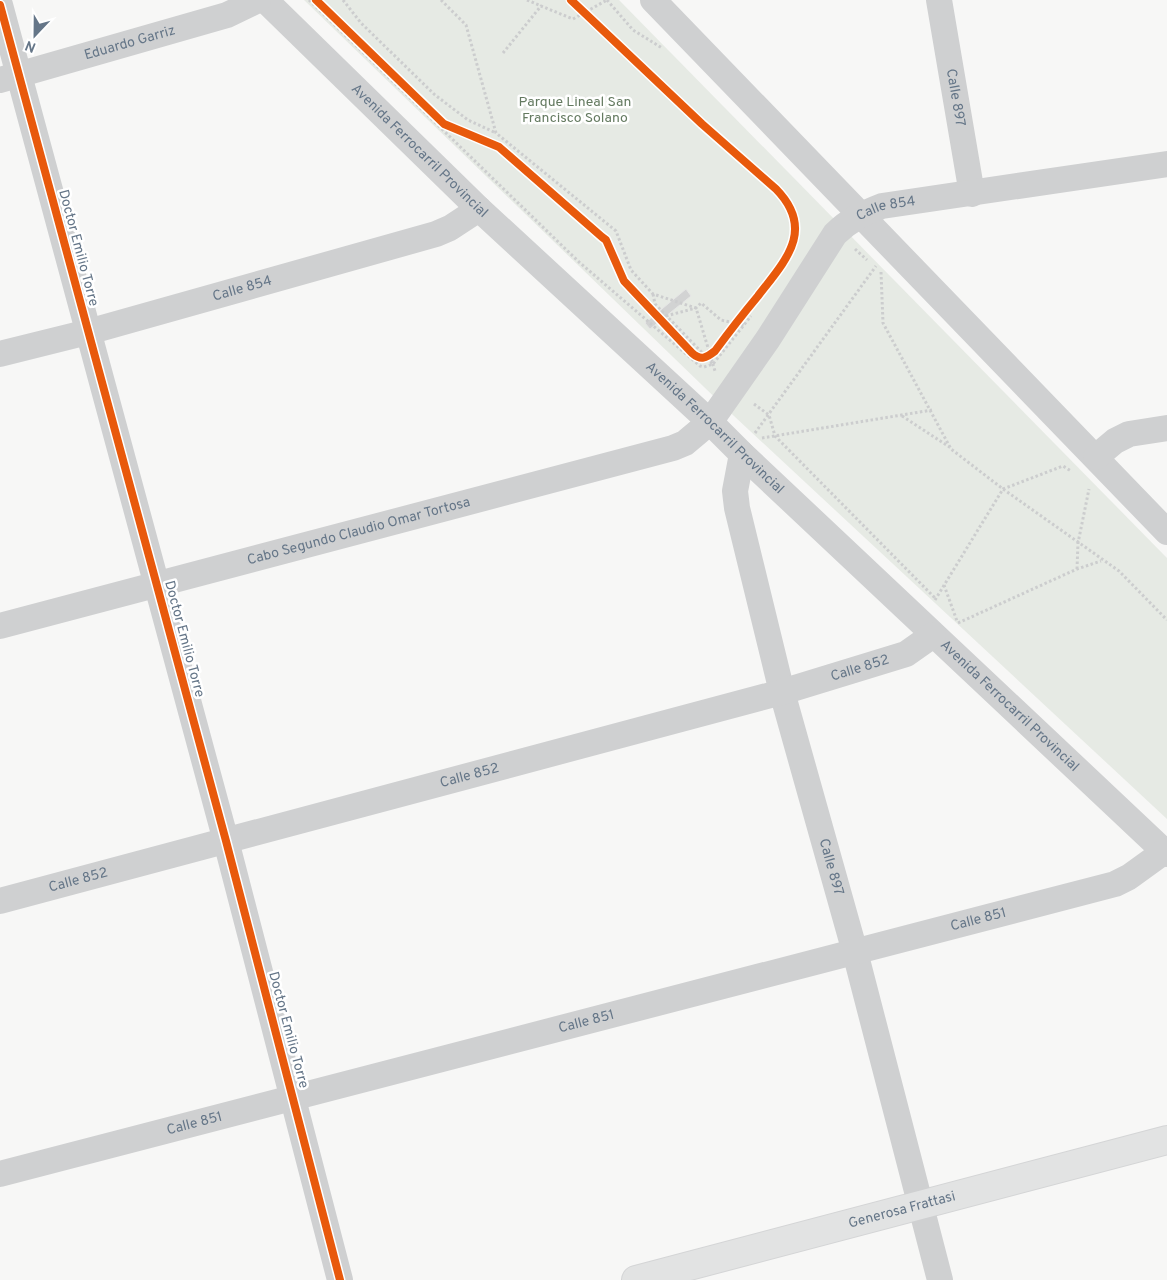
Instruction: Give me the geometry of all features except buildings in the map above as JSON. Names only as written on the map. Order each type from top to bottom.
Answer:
[{"type":"main road","name":"Generosa Frattasi","points":[[636,1280],[1167,1140]]},
{"type":"street","name":"Eduardo Garriz","points":[[10,78],[227,15],[258,0]]},
{"type":"street","name":"Avenida Ferrocarril Provincial","points":[[265,0],[479,209],[710,422],[746,447],[927,629],[1166,852]]},
{"type":"street","points":[[653,0],[860,215],[886,252],[1096,457],[1167,532]]},
{"type":"street","name":"Calle 897","points":[[939,0],[972,194]]},
{"type":"street","name":"Doctor Emilio Torre","points":[[0,5],[10,78],[88,332],[226,841],[340,1280]]},
{"type":"street","name":"Calle 854","points":[[710,422],[768,339],[835,234],[844,225],[860,215],[882,206],[1167,164]]},
{"type":"street","name":"Calle 854","points":[[0,354],[88,332],[436,234],[450,228],[479,209]]},
{"type":"street","name":"Cabo Segundo Claudio Omar Tortosa","points":[[0,626],[673,448],[685,444],[710,422]]},
{"type":"street","points":[[1096,457],[1114,441],[1129,434],[1167,428]]},
{"type":"street","name":"Calle 897","points":[[746,447],[735,491],[737,508],[782,692],[855,952],[940,1280]]},
{"type":"street","name":"Calle 852","points":[[0,901],[782,692],[906,654],[927,629]]},
{"type":"street","name":"Calle 851","points":[[0,1174],[1115,884],[1129,878],[1166,852]]},
{"type":"path","points":[[309,0],[579,262],[700,366],[704,368],[713,364],[751,309]]},
{"type":"path","points":[[316,0],[444,124],[455,129]]},
{"type":"path","points":[[343,0],[361,23],[433,93],[468,120],[496,133],[616,230],[631,270],[654,294],[696,308]]},
{"type":"path","points":[[527,0],[573,19],[607,0]]},
{"type":"path","points":[[444,1],[466,25],[496,133]]},
{"type":"path","points":[[503,53],[541,6]]},
{"type":"path","points":[[577,6],[591,19]]},
{"type":"path","points":[[886,252],[883,323],[932,410],[951,449]]},
{"type":"path","points":[[746,447],[886,252]]},
{"type":"path","points":[[654,294],[654,304],[708,356],[713,364],[716,376],[769,415],[775,436],[936,599]]},
{"type":"path","points":[[666,316],[696,308],[701,303],[721,320],[740,324]]},
{"type":"path","points":[[646,305],[692,353],[702,359],[708,356],[740,324]]},
{"type":"path","points":[[696,308],[708,356]]},
{"type":"path","points":[[746,447],[775,436],[932,410]]},
{"type":"path","points":[[902,415],[1119,571],[1167,620]]},
{"type":"path","points":[[1077,569],[1078,543],[1096,457]]},
{"type":"path","points":[[927,629],[936,599],[1003,489],[1063,466],[1077,475]]},
{"type":"path","points":[[944,585],[958,624],[1077,569],[1102,560]]},
{"type":"green space","name":"Parque Lineal San Francisco Solano","points":[[304,0],[619,0],[1167,558],[1167,819],[734,416]]},
{"type":"cycle path","points":[[316,0],[444,124],[499,147],[606,240],[624,281],[692,353],[701,358],[706,357],[715,351],[786,258],[795,232],[794,218],[788,204],[776,189],[702,124],[571,0]]},
{"type":"cycle path","points":[[0,5],[226,841],[340,1280]]}]
